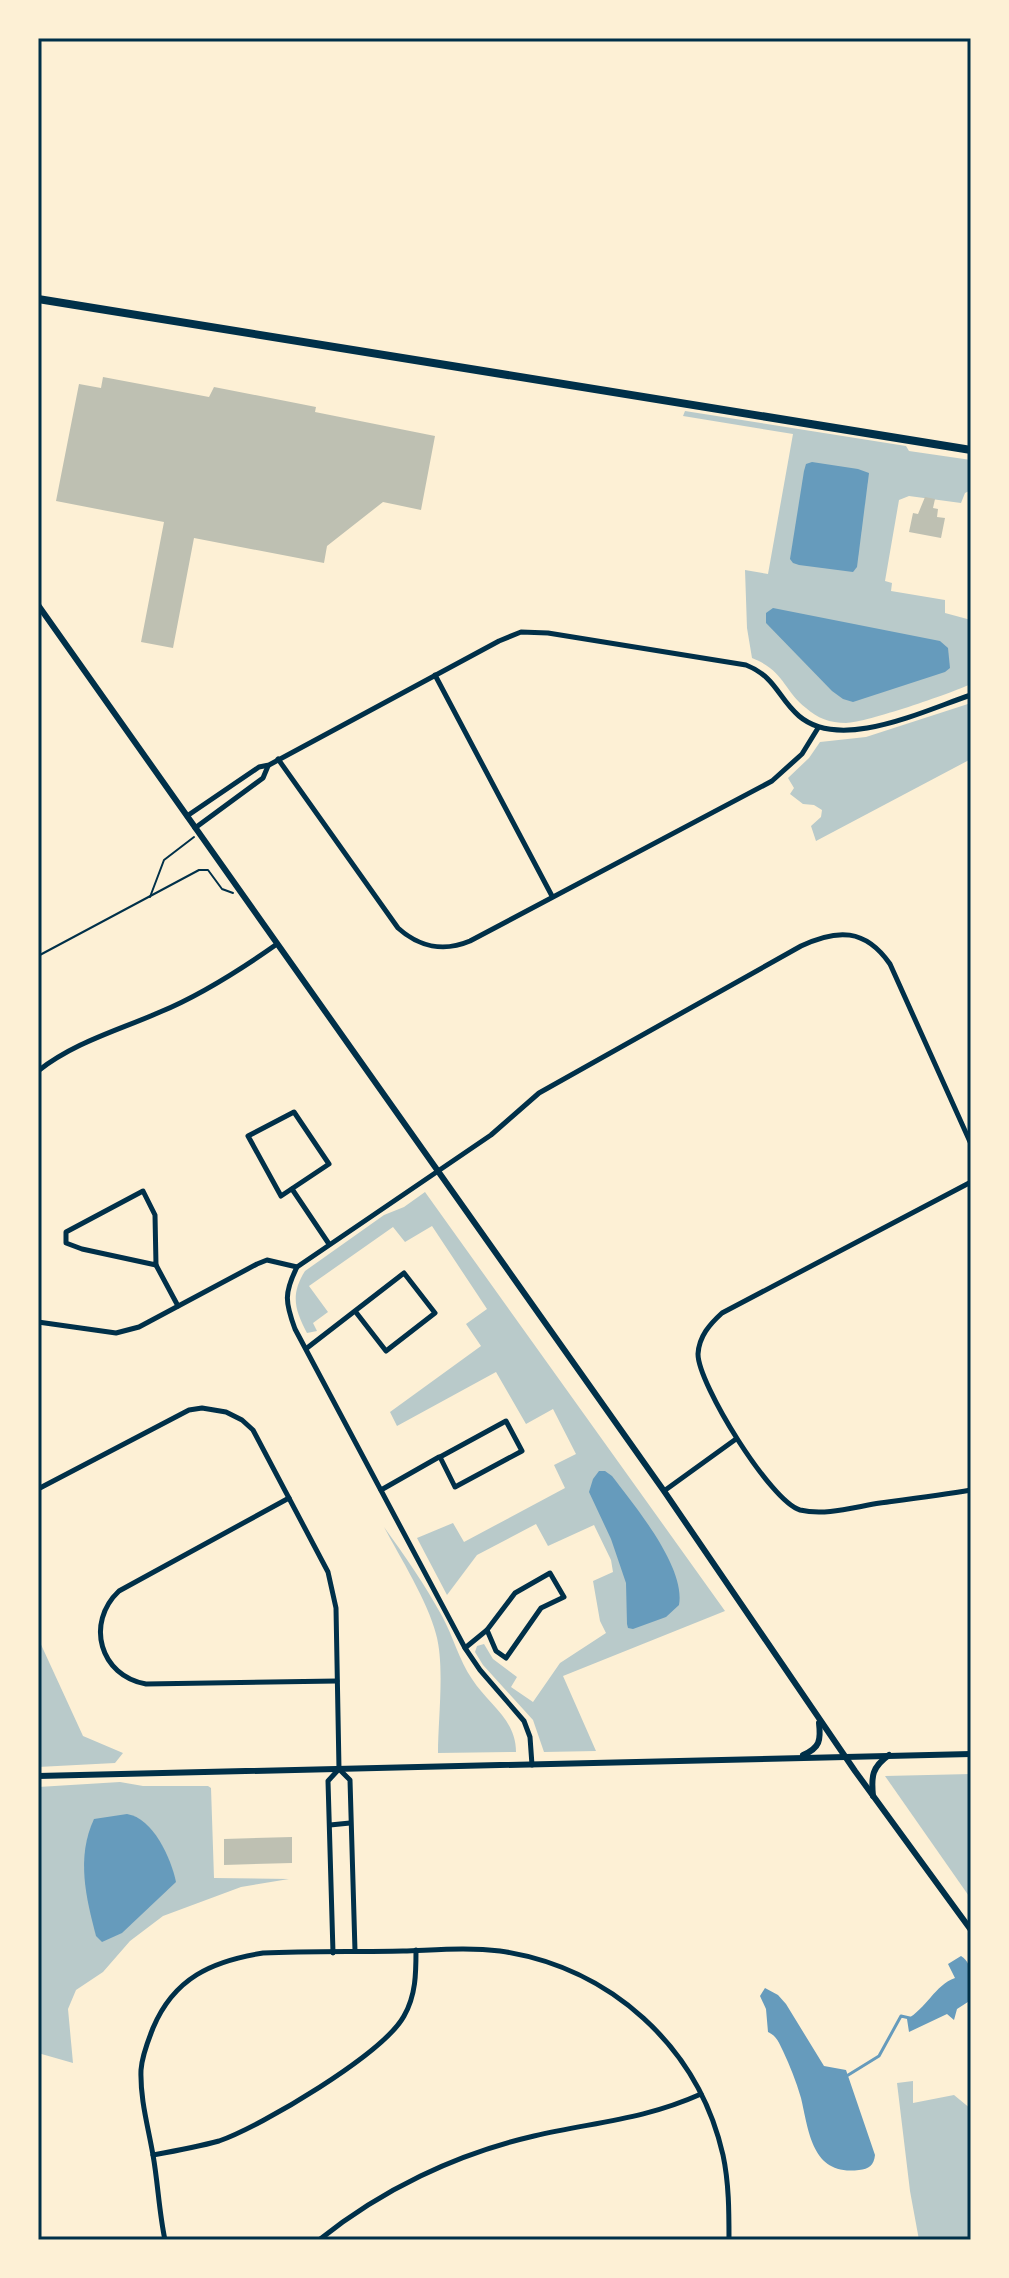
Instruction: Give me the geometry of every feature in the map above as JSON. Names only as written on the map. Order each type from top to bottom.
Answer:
[{"type":"main road","points":[[38,299],[971,450]]},
{"type":"street","points":[[38,605],[664,1491],[844,1756],[971,1930]]},
{"type":"street","points":[[187,816],[259,767],[269,765],[514,634],[548,633],[746,665],[771,680],[795,712],[818,728],[838,732],[858,731],[971,695]]},
{"type":"street","points":[[435,675],[552,896]]},
{"type":"street","points":[[278,759],[391,919],[414,940],[440,947],[463,944],[772,781],[802,754],[818,728]]},
{"type":"street","points":[[195,828],[263,778],[269,765]]},
{"type":"street","points":[[532,1765],[530,1737],[524,1721],[465,1648],[295,1329],[286,1296],[297,1267],[491,1135],[539,1093],[801,946],[840,933],[861,937],[872,943],[890,964],[971,1144]]},
{"type":"street","points":[[38,1071],[76,1045],[164,1011],[246,966],[277,944]]},
{"type":"street","points":[[294,1112],[329,1164],[292,1189],[281,1196],[248,1136],[294,1112]]},
{"type":"street","points":[[971,1182],[722,1313],[709,1324],[698,1353],[700,1368],[736,1439],[782,1499],[795,1508],[825,1512],[971,1490]]},
{"type":"street","points":[[292,1189],[329,1244]]},
{"type":"street","points":[[156,1265],[82,1249],[66,1243],[66,1232],[143,1191],[155,1215],[156,1265],[178,1306]]},
{"type":"street","points":[[38,1322],[116,1333],[139,1327],[267,1260],[297,1267]]},
{"type":"street","points":[[307,1348],[404,1273],[435,1313],[386,1351],[355,1311]]},
{"type":"street","points":[[38,1489],[189,1410],[202,1408],[226,1412],[248,1425],[264,1446],[332,1582],[336,1608],[339,1769],[350,1780],[355,1952]]},
{"type":"street","points":[[381,1490],[440,1457],[506,1421],[522,1451],[455,1487],[440,1457]]},
{"type":"street","points":[[664,1491],[736,1439]]},
{"type":"street","points":[[289,1498],[119,1591],[107,1603],[101,1619],[102,1647],[119,1673],[136,1683],[337,1681]]},
{"type":"street","points":[[465,1648],[487,1630],[515,1593],[550,1573],[564,1597],[541,1608],[506,1658],[496,1651],[487,1630]]},
{"type":"street","points":[[796,1757],[815,1749],[819,1743],[818,1718]]},
{"type":"street","points":[[38,1776],[971,1754]]},
{"type":"street","points":[[873,1797],[873,1771],[877,1763],[889,1755]]},
{"type":"street","points":[[333,1953],[328,1781],[339,1769]]},
{"type":"street","points":[[330,1825],[350,1823]]},
{"type":"street","points":[[165,2240],[153,2155],[143,2111],[141,2067],[165,2004],[182,1985],[198,1973],[235,1957],[274,1953],[478,1949],[524,1955],[586,1977],[609,1990],[647,2021],[701,2094],[715,2129],[728,2186],[729,2240]]},
{"type":"street","points":[[153,2155],[218,2141],[245,2130],[267,2119],[373,2049],[393,2032],[406,2013],[416,1977],[416,1950]]},
{"type":"street","points":[[319,2240],[371,2203],[448,2163],[533,2136],[635,2118],[701,2094]]},
{"type":"path","points":[[150,898],[164,860],[192,838]]},
{"type":"path","points":[[38,956],[204,869],[222,889]]},
{"type":"shaded area","points":[[685,411],[906,446],[909,451],[971,460],[971,490],[965,493],[961,503],[909,496],[899,500],[885,581],[892,583],[891,591],[945,600],[945,613],[971,620],[971,684],[889,713],[840,723],[810,712],[778,675],[752,658],[747,628],[745,570],[768,574],[793,434],[683,416]]},
{"type":"shaded area","points":[[971,703],[971,759],[816,841],[811,826],[821,817],[822,810],[803,804],[790,794],[794,788],[788,778],[809,758],[820,742],[866,737]]},
{"type":"shaded area","points":[[425,1192],[725,1611],[563,1676],[596,1751],[544,1752],[533,1720],[475,1652],[477,1646],[484,1644],[493,1659],[517,1677],[511,1687],[533,1702],[560,1663],[606,1633],[600,1621],[593,1581],[613,1572],[611,1560],[594,1525],[548,1546],[536,1524],[477,1555],[447,1595],[417,1538],[453,1523],[464,1542],[565,1488],[554,1465],[576,1454],[553,1409],[526,1424],[496,1372],[397,1426],[390,1412],[481,1346],[466,1324],[487,1309],[432,1226],[405,1242],[393,1227],[309,1286],[328,1312],[313,1323],[317,1331],[307,1333],[297,1310],[297,1288],[305,1271],[384,1215],[404,1207]]},
{"type":"shaded area","points":[[384,1527],[435,1604],[472,1679],[506,1721],[515,1740],[516,1752],[438,1753],[441,1677],[436,1634],[420,1594]]},
{"type":"shaded area","points":[[38,1638],[83,1736],[123,1753],[115,1763],[38,1767]]},
{"type":"shaded area","points":[[971,1774],[971,1899],[885,1776]]},
{"type":"shaded area","points":[[120,1782],[143,1786],[208,1786],[211,1788],[214,1878],[289,1879],[241,1887],[163,1916],[130,1941],[103,1972],[76,1990],[68,2009],[73,2063],[38,2053],[38,1787]]},
{"type":"shaded area","points":[[913,2081],[913,2103],[954,2095],[971,2109],[971,2240],[919,2240],[897,2083]]},
{"type":"water","points":[[812,462],[869,473],[857,567],[853,572],[799,565],[790,559],[804,471],[806,464]]},
{"type":"water","points":[[773,608],[940,641],[948,648],[950,668],[853,702],[843,699],[766,623],[766,613]]},
{"type":"water","points":[[599,1471],[612,1476],[645,1520],[667,1555],[679,1590],[679,1605],[666,1617],[633,1629],[628,1628],[627,1624],[626,1583],[611,1539],[589,1492]]},
{"type":"water","points":[[127,1814],[136,1817],[153,1831],[170,1862],[176,1882],[122,1933],[102,1942],[96,1936],[86,1892],[85,1848],[94,1819]]},
{"type":"water","points":[[961,1956],[970,1970],[971,2000],[957,2009],[954,2020],[947,2014],[909,2032],[907,2019],[955,1978],[948,1964]]},
{"type":"water","points":[[765,1988],[786,2004],[824,2066],[846,2070],[875,2155],[868,2167],[843,2170],[831,2166],[815,2149],[790,2068],[777,2040],[768,2032],[766,2009],[760,1996]]},
{"type":"building","points":[[103,377],[209,397],[214,387],[316,407],[315,412],[435,436],[421,510],[383,502],[327,546],[324,563],[194,538],[173,648],[141,642],[164,522],[56,501],[79,384],[101,388]]},
{"type":"building","points":[[925,497],[935,499],[933,508],[938,509],[937,517],[945,518],[941,538],[909,532],[913,513],[918,514]]},
{"type":"building","points":[[292,1837],[292,1863],[224,1865],[224,1839]]},
{"type":"waterway","points":[[845,2077],[879,2056],[901,2016],[914,2019]]}]
